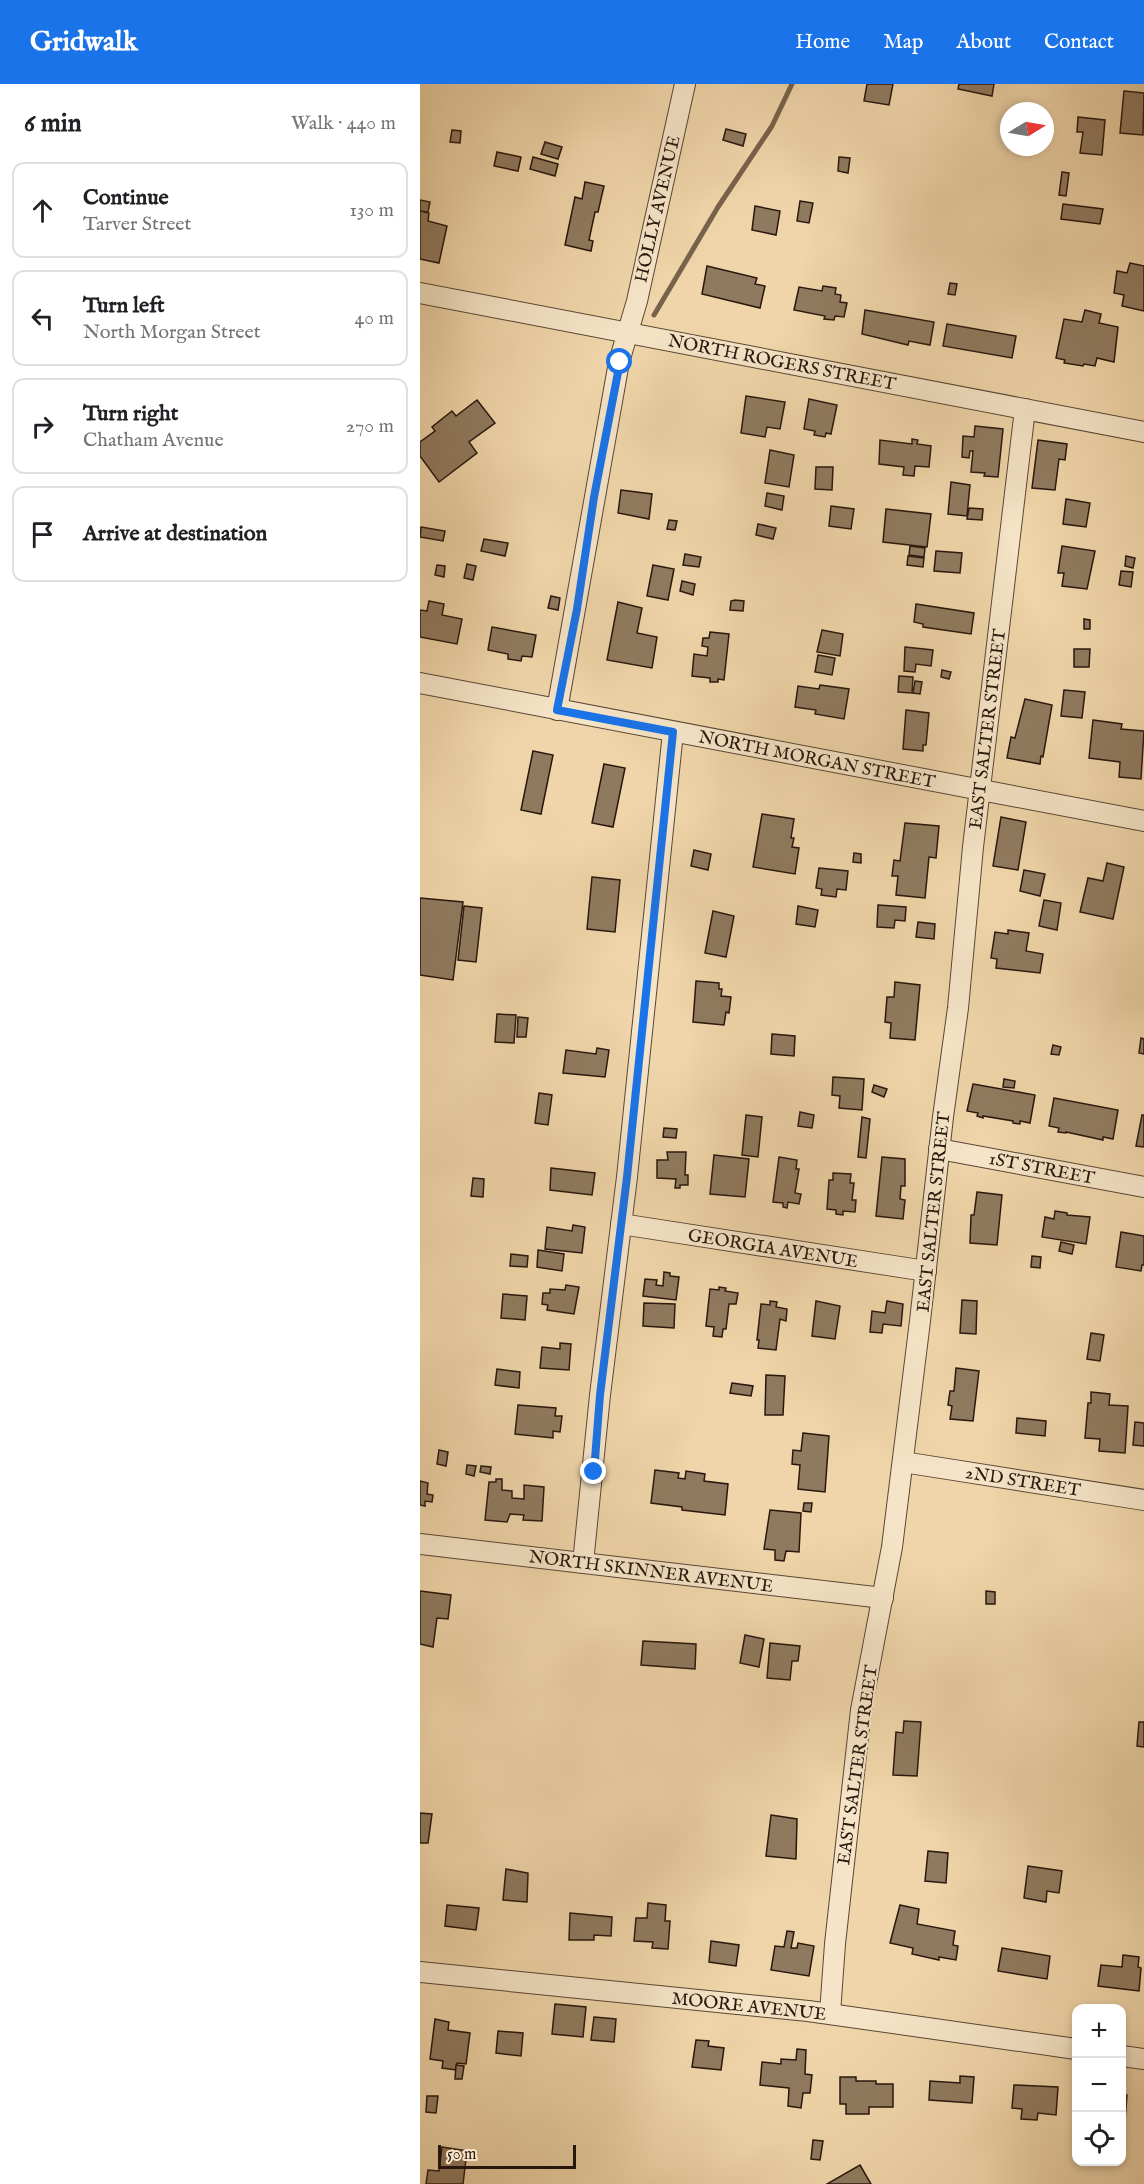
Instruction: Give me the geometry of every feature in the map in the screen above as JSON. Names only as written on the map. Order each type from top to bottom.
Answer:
[{"type":"street","name":"HOLLY AVENUE","points":[[557,710],[577,609],[594,497],[627,332],[637,301],[685,84]]},
{"type":"street","name":"NORTH ROGERS STREET","points":[[420,293],[1144,432]]},
{"type":"street","name":"EAST SALTER STREET","points":[[830,2013],[835,1944],[861,1710],[892,1547],[903,1462],[939,1149],[958,1008],[964,922],[1025,409]]},
{"type":"street","name":"NORTH MORGAN STREET","points":[[420,683],[1144,821]]},
{"type":"street","points":[[583,1563],[673,732]]},
{"type":"street","name":"1ST STREET","points":[[939,1149],[1144,1187]]},
{"type":"street","name":"GEORGIA AVENUE","points":[[621,1224],[926,1271]]},
{"type":"street","name":"2ND STREET","points":[[903,1462],[1144,1500]]},
{"type":"street","name":"NORTH SKINNER AVENUE","points":[[420,1544],[883,1598]]},
{"type":"street","name":"MOORE AVENUE","points":[[420,1972],[830,2013],[1072,2048]]},
{"type":"street","points":[[1126,2057],[1144,2059]]},
{"type":"building","points":[[867,84],[893,84],[889,105],[864,101]]},
{"type":"building","points":[[959,84],[994,84],[992,96],[958,89]]},
{"type":"building","points":[[1124,91],[1144,93],[1143,135],[1120,133]]},
{"type":"building","points":[[1078,117],[1105,120],[1102,155],[1080,153],[1083,132],[1077,132]]},
{"type":"building","points":[[726,129],[746,134],[743,146],[723,140]]},
{"type":"building","points":[[452,130],[461,131],[460,143],[450,142]]},
{"type":"building","points":[[545,142],[562,147],[558,159],[541,154]]},
{"type":"building","points":[[497,152],[521,157],[518,171],[494,166]]},
{"type":"building","points":[[533,157],[558,164],[555,176],[530,169]]},
{"type":"building","points":[[839,157],[850,158],[848,173],[838,171]]},
{"type":"building","points":[[1062,172],[1069,173],[1066,196],[1059,195]]},
{"type":"building","points":[[585,182],[604,186],[589,240],[593,241],[591,251],[565,245],[575,197],[582,199]]},
{"type":"building","points":[[420,200],[430,202],[428,212],[420,211]]},
{"type":"building","points":[[800,201],[813,203],[809,223],[797,221]]},
{"type":"building","points":[[1063,204],[1103,209],[1100,224],[1061,219]]},
{"type":"building","points":[[755,206],[780,211],[776,235],[752,230]]},
{"type":"building","points":[[420,211],[429,213],[428,221],[447,226],[439,263],[420,259]]},
{"type":"building","points":[[1130,263],[1144,266],[1144,311],[1122,306],[1124,295],[1114,293],[1117,271],[1127,273]]},
{"type":"building","points":[[707,266],[757,278],[755,284],[765,286],[760,308],[702,294]]},
{"type":"building","points":[[950,283],[957,284],[955,295],[948,294]]},
{"type":"building","points":[[823,286],[836,288],[835,294],[841,295],[840,302],[847,303],[844,317],[835,316],[834,320],[824,319],[825,316],[794,310],[799,287],[822,291]]},
{"type":"building","points":[[865,310],[934,322],[930,345],[909,341],[908,345],[862,334]]},
{"type":"building","points":[[1085,310],[1101,314],[1099,323],[1118,327],[1114,362],[1097,358],[1095,366],[1084,364],[1083,366],[1064,363],[1065,360],[1056,358],[1064,319],[1082,322]]},
{"type":"building","points":[[947,324],[1016,336],[1012,358],[943,346]]},
{"type":"building","points":[[746,396],[785,402],[780,429],[767,427],[765,437],[741,433]]},
{"type":"building","points":[[809,399],[837,405],[831,434],[826,433],[825,437],[814,435],[815,431],[804,429]]},
{"type":"building","points":[[477,400],[495,423],[469,442],[477,453],[439,482],[420,456],[420,442],[435,431],[432,427],[452,411],[456,416]]},
{"type":"building","points":[[975,426],[1003,429],[998,477],[971,472],[973,451],[970,451],[969,458],[962,457],[963,436],[974,437]]},
{"type":"building","points":[[912,439],[918,440],[917,444],[931,446],[929,467],[915,466],[914,476],[903,475],[904,467],[879,464],[880,440],[912,444]]},
{"type":"building","points":[[1038,440],[1067,444],[1065,460],[1059,459],[1055,490],[1032,488]]},
{"type":"building","points":[[770,450],[794,455],[789,487],[765,483]]},
{"type":"building","points":[[816,467],[833,467],[832,490],[815,489]]},
{"type":"building","points":[[951,482],[970,485],[967,516],[948,514]]},
{"type":"building","points":[[621,490],[652,494],[649,519],[618,513]]},
{"type":"building","points":[[767,493],[784,496],[782,510],[765,506]]},
{"type":"building","points":[[1066,499],[1090,503],[1086,527],[1063,524]]},
{"type":"building","points":[[831,506],[854,509],[851,529],[829,526]]},
{"type":"building","points":[[969,508],[983,509],[982,520],[967,519]]},
{"type":"building","points":[[886,509],[931,514],[927,547],[883,542]]},
{"type":"building","points":[[669,520],[677,521],[675,530],[667,529]]},
{"type":"building","points":[[758,524],[776,528],[773,539],[756,535]]},
{"type":"building","points":[[421,527],[445,531],[443,541],[420,537]]},
{"type":"building","points":[[484,539],[508,543],[505,556],[481,551]]},
{"type":"building","points":[[910,546],[925,548],[924,557],[909,555]]},
{"type":"building","points":[[1062,546],[1095,551],[1087,589],[1062,586],[1064,573],[1058,573]]},
{"type":"building","points":[[936,551],[962,553],[960,573],[934,571]]},
{"type":"building","points":[[685,554],[701,557],[699,567],[683,565]]},
{"type":"building","points":[[908,556],[924,558],[923,567],[907,565]]},
{"type":"building","points":[[1126,556],[1135,558],[1133,568],[1125,566]]},
{"type":"building","points":[[467,564],[476,566],[473,580],[464,578]]},
{"type":"building","points":[[437,565],[445,566],[444,577],[435,575]]},
{"type":"building","points":[[653,565],[674,569],[668,600],[647,596]]},
{"type":"building","points":[[1121,571],[1133,572],[1131,587],[1119,585]]},
{"type":"building","points":[[682,581],[695,584],[693,595],[680,591]]},
{"type":"building","points":[[551,596],[560,598],[558,610],[548,608]]},
{"type":"building","points":[[429,601],[444,604],[442,615],[462,619],[457,644],[420,637],[420,610],[427,611]]},
{"type":"building","points":[[731,601],[744,601],[743,611],[730,610]]},
{"type":"building","points":[[618,602],[642,608],[637,633],[657,637],[652,668],[607,660]]},
{"type":"building","points":[[916,604],[974,613],[971,634],[923,627],[923,624],[914,622]]},
{"type":"building","points":[[1084,619],[1090,620],[1090,629],[1084,629]]},
{"type":"building","points":[[492,627],[536,635],[532,657],[522,656],[521,661],[508,659],[508,654],[488,650]]},
{"type":"building","points":[[822,630],[843,634],[840,656],[817,652]]},
{"type":"building","points":[[710,632],[729,634],[724,680],[718,679],[718,682],[710,682],[710,678],[692,676],[694,654],[707,656],[708,647],[702,646],[703,638],[709,638]]},
{"type":"building","points":[[905,647],[933,650],[931,666],[916,664],[915,672],[904,671]]},
{"type":"building","points":[[1074,649],[1090,649],[1089,667],[1074,667]]},
{"type":"building","points":[[818,655],[835,658],[832,675],[815,672]]},
{"type":"building","points":[[942,670],[951,672],[949,679],[941,677]]},
{"type":"building","points":[[899,676],[913,677],[912,693],[898,692]]},
{"type":"building","points":[[915,681],[922,682],[920,694],[913,693]]},
{"type":"building","points":[[820,685],[849,689],[844,719],[815,714],[816,710],[795,707],[798,686],[819,689]]},
{"type":"building","points":[[1064,690],[1085,692],[1082,718],[1061,716]]},
{"type":"building","points":[[1025,699],[1052,705],[1040,764],[1007,758],[1011,737],[1015,738]]},
{"type":"building","points":[[906,710],[929,713],[926,745],[923,745],[923,751],[903,749]]},
{"type":"building","points":[[1093,720],[1122,724],[1121,729],[1144,731],[1141,779],[1119,777],[1120,762],[1089,758]]},
{"type":"building","points":[[533,751],[553,755],[541,814],[521,810]]},
{"type":"building","points":[[604,764],[625,768],[613,827],[592,823]]},
{"type":"building","points":[[762,814],[794,819],[792,847],[799,848],[795,874],[753,867]]},
{"type":"building","points":[[1001,817],[1026,822],[1018,870],[993,866]]},
{"type":"building","points":[[905,823],[939,826],[936,858],[929,857],[925,898],[896,895],[898,876],[892,876],[894,860],[900,861]]},
{"type":"building","points":[[694,850],[711,854],[708,870],[691,866]]},
{"type":"building","points":[[854,853],[861,854],[861,863],[853,862]]},
{"type":"building","points":[[1107,863],[1124,867],[1113,919],[1080,912],[1088,878],[1103,881]]},
{"type":"building","points":[[819,868],[848,871],[846,890],[837,889],[836,897],[821,895],[822,889],[816,888]]},
{"type":"building","points":[[1024,870],[1045,874],[1040,896],[1020,891]]},
{"type":"building","points":[[592,877],[620,880],[615,932],[587,929]]},
{"type":"building","points":[[420,898],[463,902],[453,980],[420,975]]},
{"type":"building","points":[[1044,900],[1061,903],[1057,930],[1039,926]]},
{"type":"building","points":[[878,905],[906,907],[905,921],[895,920],[894,928],[877,927]]},
{"type":"building","points":[[464,906],[482,908],[476,962],[458,960]]},
{"type":"building","points":[[798,906],[818,910],[815,927],[796,924]]},
{"type":"building","points":[[713,911],[734,916],[726,957],[705,953]]},
{"type":"building","points":[[918,922],[935,924],[934,939],[916,937]]},
{"type":"building","points":[[1008,930],[1029,933],[1026,951],[1043,954],[1040,973],[996,968],[997,959],[991,958],[995,932],[1008,934]]},
{"type":"building","points":[[696,981],[719,983],[719,989],[722,989],[721,996],[731,997],[729,1013],[726,1012],[724,1025],[693,1022]]},
{"type":"building","points":[[895,982],[920,985],[915,1040],[890,1038],[891,1023],[885,1022],[887,997],[894,997]]},
{"type":"building","points":[[497,1014],[516,1015],[514,1043],[495,1042]]},
{"type":"building","points":[[518,1017],[528,1018],[526,1037],[517,1037]]},
{"type":"building","points":[[772,1034],[795,1036],[794,1056],[771,1054]]},
{"type":"building","points":[[1141,1038],[1144,1039],[1144,1054],[1139,1053]]},
{"type":"building","points":[[1053,1045],[1061,1047],[1059,1055],[1051,1054]]},
{"type":"building","points":[[597,1048],[609,1050],[605,1077],[563,1073],[566,1050],[596,1054]]},
{"type":"building","points":[[833,1077],[864,1079],[862,1110],[839,1108],[840,1096],[832,1095]]},
{"type":"building","points":[[1004,1079],[1015,1081],[1014,1088],[1003,1087]]},
{"type":"building","points":[[973,1084],[1035,1095],[1030,1123],[1020,1121],[1020,1124],[983,1116],[983,1118],[977,1116],[978,1113],[967,1111]]},
{"type":"building","points":[[874,1085],[887,1089],[884,1097],[872,1092]]},
{"type":"building","points":[[539,1093],[552,1095],[548,1125],[535,1123]]},
{"type":"building","points":[[1054,1098],[1118,1110],[1113,1139],[1103,1137],[1103,1140],[1058,1132],[1059,1128],[1049,1126]]},
{"type":"building","points":[[800,1112],[814,1115],[812,1128],[798,1126]]},
{"type":"building","points":[[746,1115],[762,1117],[758,1157],[742,1155]]},
{"type":"building","points":[[1142,1115],[1144,1115],[1144,1147],[1136,1146]]},
{"type":"building","points":[[862,1117],[870,1119],[866,1158],[858,1157]]},
{"type":"building","points":[[664,1128],[677,1129],[676,1138],[663,1137]]},
{"type":"building","points":[[667,1152],[686,1152],[685,1175],[688,1175],[688,1185],[675,1188],[676,1179],[657,1178],[657,1160],[668,1160]]},
{"type":"building","points":[[714,1155],[749,1159],[745,1197],[710,1194]]},
{"type":"building","points":[[779,1157],[797,1160],[796,1169],[799,1169],[795,1193],[801,1194],[799,1204],[788,1202],[787,1208],[783,1207],[783,1203],[773,1202]]},
{"type":"building","points":[[882,1157],[905,1159],[905,1186],[901,1186],[900,1199],[905,1200],[903,1219],[876,1216]]},
{"type":"building","points":[[551,1168],[595,1173],[592,1195],[550,1190]]},
{"type":"building","points":[[833,1173],[851,1174],[850,1183],[854,1183],[852,1200],[856,1200],[855,1212],[843,1211],[843,1215],[836,1214],[836,1210],[827,1209],[829,1180],[833,1180]]},
{"type":"building","points":[[473,1178],[484,1179],[483,1197],[471,1196]]},
{"type":"building","points":[[977,1192],[1002,1195],[997,1245],[970,1243],[971,1215],[974,1215]]},
{"type":"building","points":[[1055,1211],[1067,1213],[1067,1215],[1090,1217],[1086,1244],[1042,1237],[1045,1217],[1054,1219]]},
{"type":"building","points":[[573,1225],[585,1227],[582,1253],[545,1249],[547,1227],[572,1231]]},
{"type":"building","points":[[1121,1232],[1144,1236],[1144,1265],[1141,1271],[1116,1267]]},
{"type":"building","points":[[1061,1242],[1074,1245],[1072,1254],[1059,1251]]},
{"type":"building","points":[[538,1250],[564,1254],[562,1271],[537,1267]]},
{"type":"building","points":[[511,1254],[528,1256],[527,1267],[510,1266]]},
{"type":"building","points":[[1032,1256],[1041,1257],[1040,1268],[1031,1267]]},
{"type":"building","points":[[664,1272],[670,1273],[670,1276],[679,1277],[676,1300],[643,1296],[645,1279],[657,1280],[656,1285],[663,1286]]},
{"type":"building","points":[[566,1285],[579,1287],[574,1314],[547,1310],[548,1305],[542,1304],[543,1293],[550,1293],[550,1289],[565,1290]]},
{"type":"building","points":[[719,1287],[726,1288],[725,1291],[738,1293],[736,1304],[729,1304],[726,1329],[723,1329],[722,1337],[713,1336],[714,1327],[706,1326],[710,1289],[719,1290]]},
{"type":"building","points":[[503,1294],[527,1296],[525,1320],[501,1318]]},
{"type":"building","points":[[962,1300],[977,1301],[976,1334],[960,1333]]},
{"type":"building","points":[[770,1301],[777,1302],[776,1307],[787,1309],[786,1321],[780,1319],[776,1350],[758,1348],[759,1340],[757,1340],[761,1304],[770,1305]]},
{"type":"building","points":[[816,1301],[840,1306],[835,1339],[812,1336]]},
{"type":"building","points":[[887,1301],[903,1304],[901,1326],[883,1324],[882,1333],[870,1332],[872,1311],[885,1313]]},
{"type":"building","points":[[644,1303],[675,1304],[674,1328],[643,1326]]},
{"type":"building","points":[[1091,1333],[1104,1335],[1100,1361],[1087,1359]]},
{"type":"building","points":[[560,1343],[571,1344],[569,1370],[540,1368],[542,1347],[560,1349]]},
{"type":"building","points":[[956,1368],[979,1371],[973,1421],[950,1419],[952,1406],[948,1405],[950,1391],[954,1391]]},
{"type":"building","points":[[497,1369],[520,1372],[519,1388],[495,1385]]},
{"type":"building","points":[[766,1375],[785,1376],[783,1415],[765,1415]]},
{"type":"building","points":[[732,1383],[753,1386],[751,1396],[730,1393]]},
{"type":"building","points":[[1091,1392],[1110,1394],[1109,1405],[1128,1406],[1125,1453],[1099,1451],[1100,1439],[1085,1438]]},
{"type":"building","points":[[518,1405],[556,1408],[555,1416],[562,1416],[560,1432],[553,1431],[553,1438],[515,1434]]},
{"type":"building","points":[[1017,1418],[1046,1421],[1045,1436],[1016,1433]]},
{"type":"building","points":[[1135,1422],[1144,1423],[1144,1446],[1133,1445]]},
{"type":"building","points":[[803,1433],[829,1436],[825,1492],[798,1489],[800,1465],[792,1464],[793,1450],[801,1451]]},
{"type":"building","points":[[439,1450],[448,1452],[446,1466],[437,1464]]},
{"type":"building","points":[[467,1465],[476,1466],[474,1476],[466,1474]]},
{"type":"building","points":[[481,1466],[491,1467],[490,1474],[480,1472]]},
{"type":"building","points":[[655,1470],[679,1473],[678,1478],[685,1479],[686,1471],[705,1474],[704,1481],[728,1484],[725,1515],[682,1510],[682,1507],[651,1503]]},
{"type":"building","points":[[496,1479],[502,1479],[502,1490],[512,1491],[512,1498],[524,1499],[524,1485],[544,1487],[542,1521],[523,1520],[524,1515],[510,1514],[507,1522],[485,1520],[489,1482],[496,1482]]},
{"type":"building","points":[[420,1481],[428,1483],[427,1494],[433,1495],[432,1502],[425,1501],[425,1506],[420,1505]]},
{"type":"building","points":[[804,1503],[812,1503],[811,1512],[803,1511]]},
{"type":"building","points":[[770,1510],[801,1513],[799,1552],[786,1551],[784,1561],[775,1560],[775,1550],[764,1549]]},
{"type":"building","points":[[420,1591],[451,1595],[448,1619],[437,1618],[433,1647],[420,1644]]},
{"type":"building","points":[[986,1591],[995,1592],[995,1604],[986,1604]]},
{"type":"building","points":[[745,1635],[764,1639],[759,1667],[740,1663]]},
{"type":"building","points":[[643,1641],[696,1644],[695,1669],[641,1665]]},
{"type":"building","points":[[770,1643],[800,1646],[798,1661],[792,1661],[790,1680],[767,1678]]},
{"type":"building","points":[[904,1721],[921,1722],[917,1776],[893,1775],[896,1732],[903,1733]]},
{"type":"building","points":[[1139,1722],[1144,1722],[1144,1747],[1137,1746]]},
{"type":"building","points":[[420,1813],[432,1814],[428,1843],[420,1843]]},
{"type":"building","points":[[771,1815],[797,1819],[796,1859],[766,1856]]},
{"type":"building","points":[[928,1851],[948,1853],[946,1883],[925,1881]]},
{"type":"building","points":[[1028,1866],[1062,1871],[1059,1893],[1047,1891],[1046,1902],[1024,1898]]},
{"type":"building","points":[[506,1869],[528,1873],[527,1902],[503,1900]]},
{"type":"building","points":[[648,1903],[666,1905],[665,1921],[670,1921],[668,1949],[652,1948],[653,1942],[634,1941],[636,1918],[647,1918]]},
{"type":"building","points":[[447,1905],[479,1908],[476,1930],[445,1926]]},
{"type":"building","points":[[900,1905],[919,1909],[917,1924],[955,1931],[953,1945],[958,1946],[956,1960],[939,1957],[939,1960],[912,1954],[913,1948],[890,1943]]},
{"type":"building","points":[[570,1913],[612,1917],[611,1936],[594,1935],[594,1940],[569,1940]]},
{"type":"building","points":[[787,1931],[794,1932],[791,1948],[797,1948],[798,1943],[814,1946],[809,1976],[771,1970],[775,1946],[784,1947]]},
{"type":"building","points":[[711,1941],[739,1945],[736,1966],[709,1962]]},
{"type":"building","points":[[1002,1948],[1050,1956],[1047,1979],[998,1971]]},
{"type":"building","points":[[1123,1955],[1139,1957],[1138,1967],[1141,1968],[1139,1991],[1098,1986],[1101,1965],[1122,1967]]},
{"type":"building","points":[[555,2004],[586,2007],[583,2037],[552,2034]]},
{"type":"building","points":[[594,2017],[616,2019],[614,2042],[591,2040]]},
{"type":"building","points":[[435,2019],[449,2022],[448,2030],[470,2033],[466,2064],[457,2063],[456,2070],[442,2068],[443,2061],[430,2059]]},
{"type":"building","points":[[498,2031],[523,2033],[521,2056],[496,2053]]},
{"type":"building","points":[[696,2040],[709,2041],[708,2046],[724,2048],[721,2070],[692,2067]]},
{"type":"building","points":[[797,2049],[806,2050],[805,2074],[812,2075],[810,2093],[803,2093],[801,2108],[788,2106],[789,2088],[760,2085],[762,2062],[781,2064],[781,2059],[796,2060]]},
{"type":"building","points":[[456,2065],[464,2066],[462,2079],[455,2079]]},
{"type":"building","points":[[960,2076],[974,2077],[972,2103],[929,2100],[930,2081],[960,2083]]},
{"type":"building","points":[[840,2077],[856,2077],[856,2081],[876,2081],[876,2084],[893,2084],[893,2107],[869,2107],[869,2114],[846,2114],[846,2104],[840,2104]]},
{"type":"building","points":[[1014,2085],[1058,2087],[1056,2115],[1038,2113],[1037,2120],[1021,2119],[1022,2109],[1012,2108]]},
{"type":"building","points":[[427,2096],[438,2096],[436,2113],[426,2112]]},
{"type":"building","points":[[813,2140],[823,2141],[820,2160],[811,2159]]},
{"type":"building","points":[[442,2147],[467,2151],[463,2184],[426,2184],[428,2170],[439,2171]]},
{"type":"building","points":[[860,2165],[871,2184],[827,2184]]},
{"type":"waterway","points":[[654,315],[718,207],[772,126],[792,84]]},
{"type":"route","points":[[594,1472],[600,1395],[627,1177],[673,732],[557,710],[620,362]]}]
